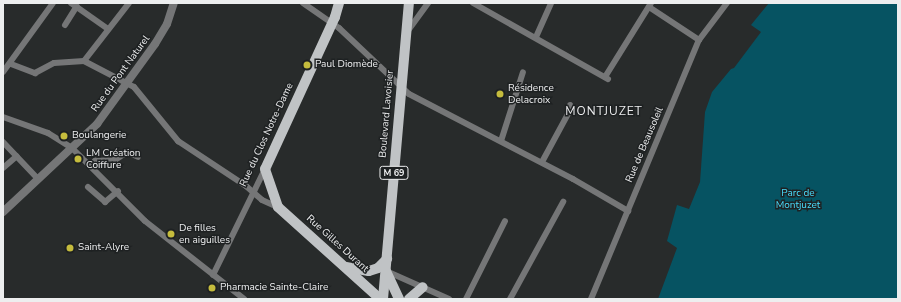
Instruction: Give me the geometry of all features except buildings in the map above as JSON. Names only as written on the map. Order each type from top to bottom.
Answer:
[{"type":"main road","name":"Rue du Clos Notre-Dame","points":[[265,169],[333,23],[339,3]]},
{"type":"main road","name":"Boulevard Lavoisier","points":[[383,299],[410,3]]},
{"type":"main road","name":"Rue Gilles Durant","points":[[265,169],[278,207],[380,299]]},
{"type":"main road","points":[[346,267],[370,271],[378,268],[387,259]]},
{"type":"main road","points":[[386,271],[399,299]]},
{"type":"main road","points":[[409,299],[423,287]]},
{"type":"street","points":[[3,72],[11,64],[52,3]]},
{"type":"street","points":[[11,64],[35,73],[54,63],[84,61],[129,3]]},
{"type":"street","name":"Rue du Pont Naturel","points":[[3,212],[97,124],[155,44],[167,24],[174,3]]},
{"type":"street","points":[[302,3],[333,23],[409,94],[542,162],[628,211]]},
{"type":"street","points":[[407,32],[428,3]]},
{"type":"street","points":[[472,3],[606,78],[650,5],[699,40]]},
{"type":"street","points":[[536,38],[551,3]]},
{"type":"street","name":"Rue de Beausoleil","points":[[591,299],[699,40],[727,3]]},
{"type":"street","points":[[65,24],[74,5],[108,29]]},
{"type":"street","name":"Rue Gilles Durant","points":[[84,61],[138,90],[178,141],[246,186],[253,194],[278,207]]},
{"type":"street","points":[[501,141],[523,72]]},
{"type":"street","points":[[542,162],[569,112],[570,105]]},
{"type":"street","points":[[3,117],[48,133],[72,148],[118,191],[145,221],[244,299]]},
{"type":"street","points":[[3,142],[38,179]]},
{"type":"street","points":[[91,165],[95,161],[115,160],[126,152],[138,158]]},
{"type":"street","points":[[3,168],[17,156]]},
{"type":"street","name":"Rue du Clos Notre-Dame","points":[[213,275],[265,169]]},
{"type":"street","points":[[88,187],[105,202],[118,191]]},
{"type":"street","points":[[510,299],[563,202]]},
{"type":"street","points":[[466,299],[505,221]]},
{"type":"street","points":[[386,271],[449,299]]},
{"type":"green space","name":"Parc de Montjuzet","points":[[769,3],[898,3],[898,299],[658,299],[677,248],[667,241],[677,205],[689,209],[700,182],[705,112],[712,92],[731,69],[734,68],[761,32],[751,25]]},
{"type":"place","name":"Paul Diomède","points":[[307,65]]},
{"type":"place","name":"Résidence Delacroix","points":[[500,94]]},
{"type":"place","name":"Boulangerie","points":[[64,136]]},
{"type":"place","name":"LM Création Coiffure","points":[[78,159]]},
{"type":"place","name":"De filles en aiguilles","points":[[171,234]]},
{"type":"place","name":"Saint-Alyre","points":[[70,248]]},
{"type":"place","name":"Pharmacie Sainte-Claire","points":[[212,288]]},
{"type":"district","name":"MONTJUZET","points":[[604,112]]}]
